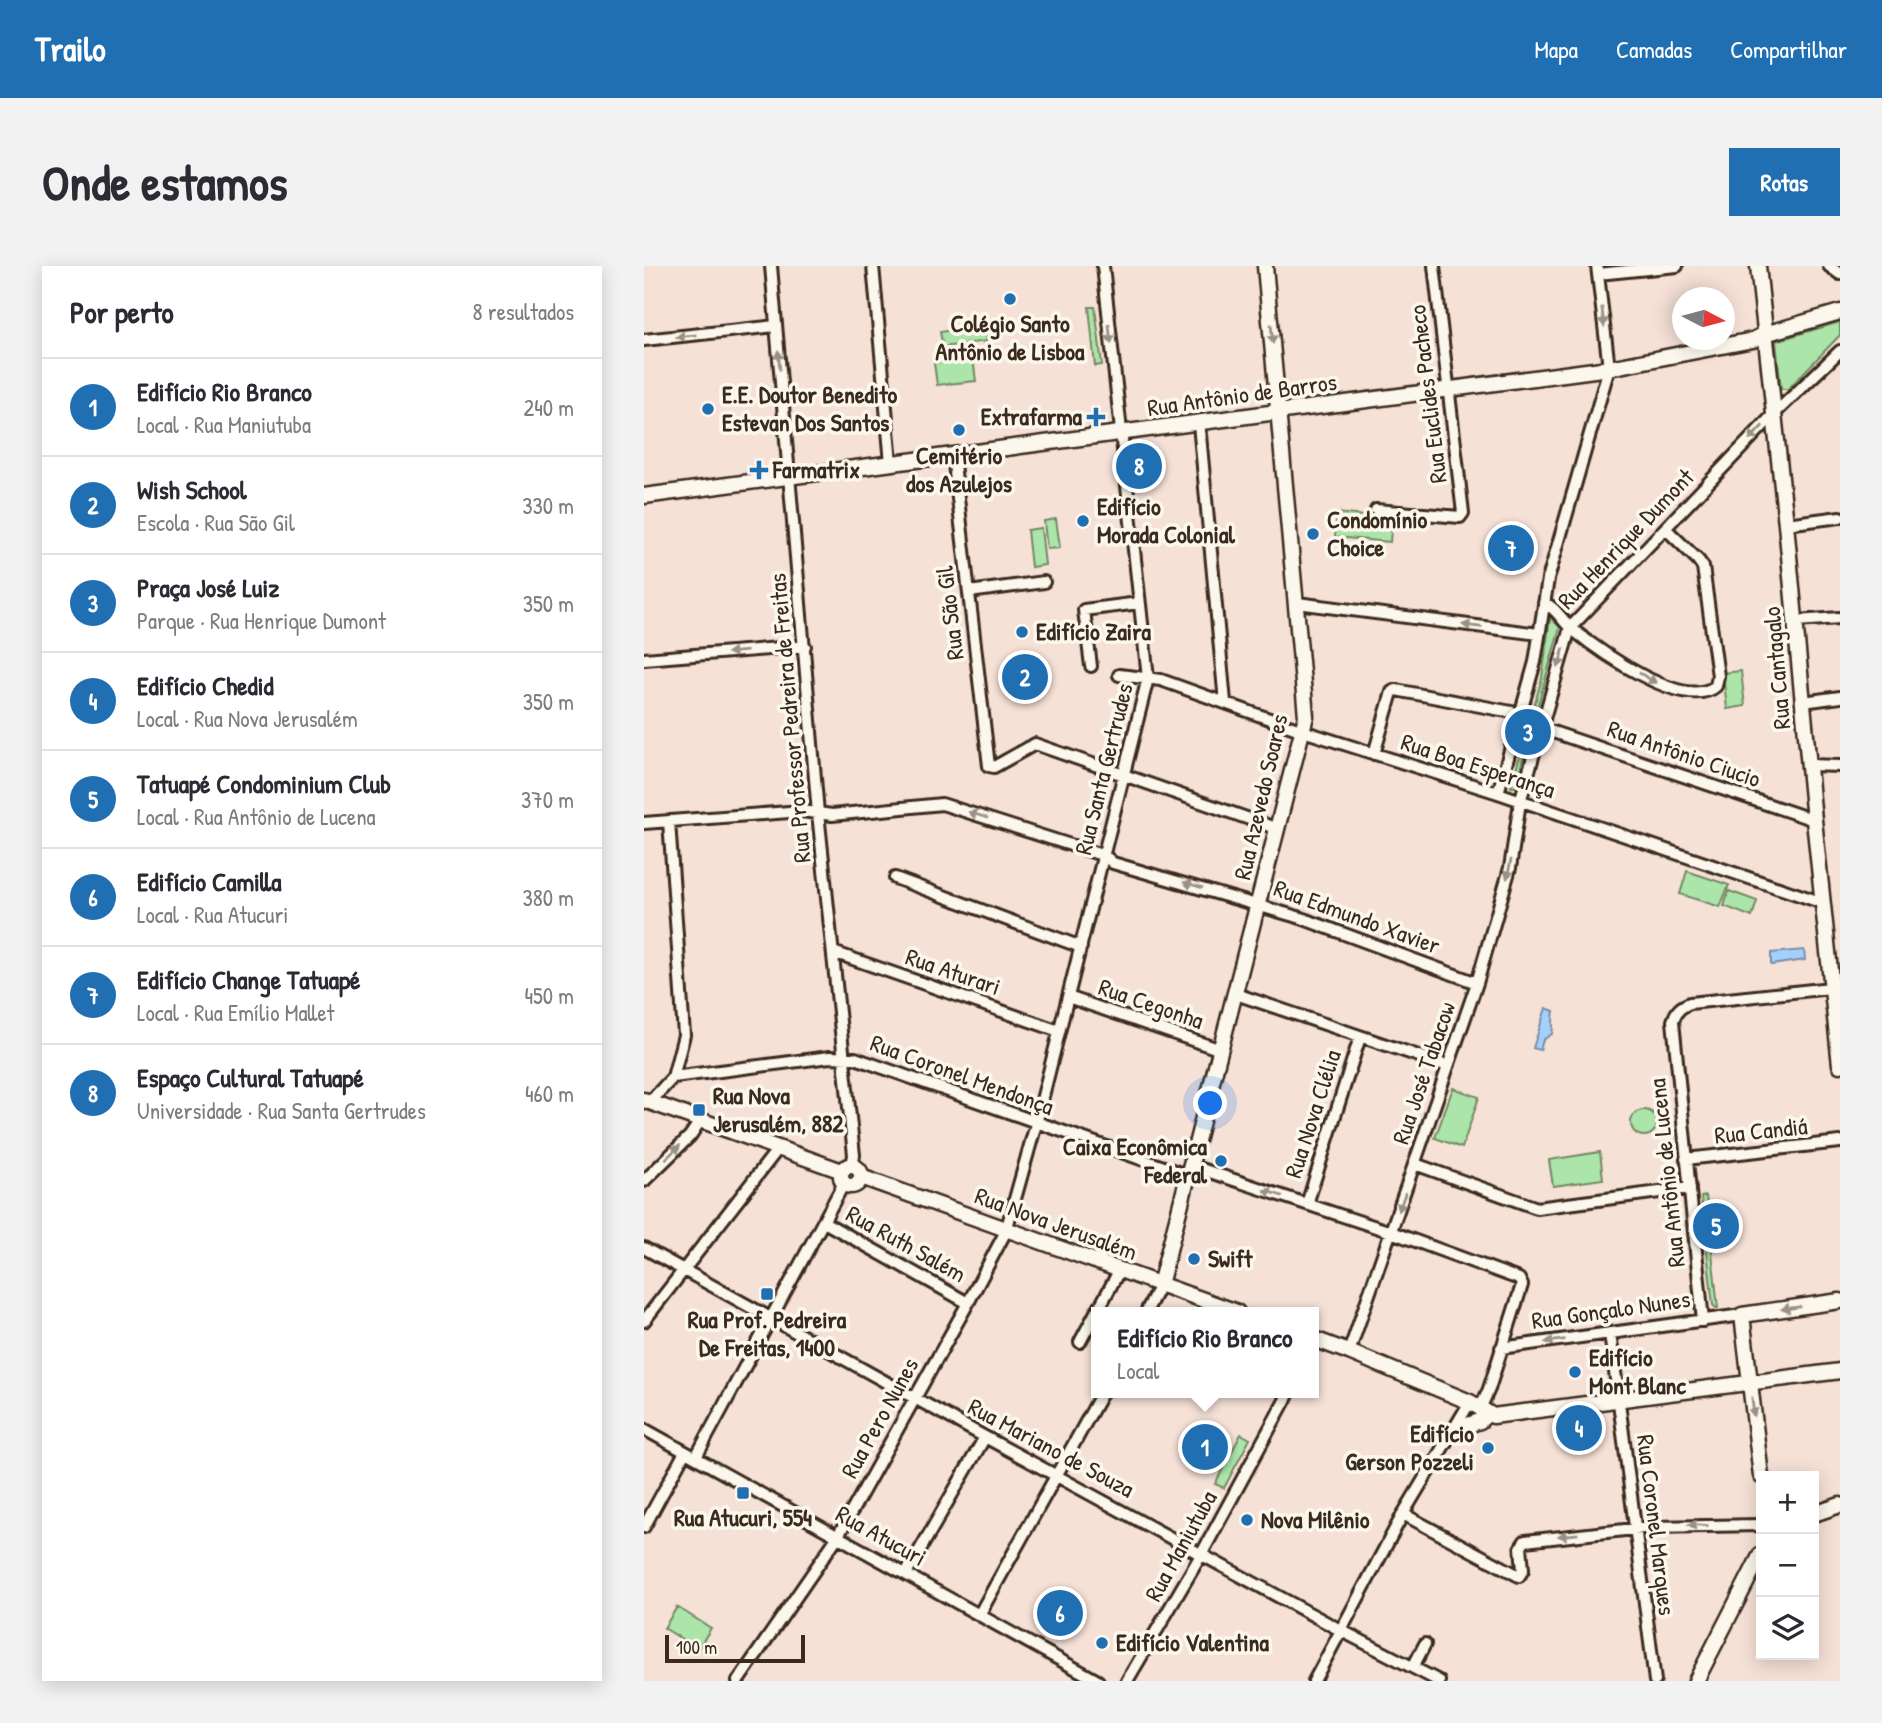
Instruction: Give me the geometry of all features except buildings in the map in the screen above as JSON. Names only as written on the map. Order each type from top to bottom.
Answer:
[{"type":"street","name":"Rua Professor Pedreira de Freitas","points":[[644,1527],[691,1455],[771,1320],[850,1174],[854,1155],[818,813],[771,266]]},
{"type":"street","points":[[873,266],[891,463]]},
{"type":"street","name":"Rua Santa Gertrudes","points":[[1006,1231],[1105,856],[1148,678],[1103,266]]},
{"type":"street","name":"Rua Azevedo Soares","points":[[1160,1285],[1306,716],[1265,266]]},
{"type":"street","name":"Rua Euclides Pacheco","points":[[1376,510],[1460,517],[1462,507],[1434,266]]},
{"type":"street","points":[[1498,793],[1522,714],[1548,579],[1609,368],[1598,270],[1677,266]]},
{"type":"street","name":"Rua Cantagalo","points":[[1758,266],[1796,621],[1814,820],[1836,988],[1840,1065]]},
{"type":"street","points":[[1829,266],[1840,274]]},
{"type":"street","name":"Rua Antônio de Barros","points":[[644,496],[1609,368],[1753,340],[1840,312]]},
{"type":"street","points":[[644,340],[776,327]]},
{"type":"street","name":"Rua Henrique Dumont","points":[[1520,802],[1570,628],[1774,414],[1840,351]]},
{"type":"street","points":[[1199,424],[1225,702]]},
{"type":"street","name":"Rua São Gil","points":[[953,456],[989,766],[994,767],[1035,744],[1125,776]]},
{"type":"street","points":[[1786,524],[1840,517]]},
{"type":"street","points":[[1544,603],[1570,628],[1659,684],[1697,694],[1708,692],[1716,686],[1718,676],[1703,567],[1666,529]]},
{"type":"street","points":[[969,592],[1044,582]]},
{"type":"street","points":[[1091,666],[1084,610],[1139,603]]},
{"type":"street","points":[[1297,603],[1539,634]]},
{"type":"street","points":[[1796,621],[1840,618]]},
{"type":"street","points":[[644,659],[805,646]]},
{"type":"street","name":"Rua Boa Esperança","points":[[1119,675],[1161,680],[1303,731],[1498,793],[1823,903]]},
{"type":"street","points":[[1374,754],[1392,692],[1396,690],[1522,714]]},
{"type":"street","points":[[1803,702],[1840,697]]},
{"type":"street","name":"Rua Antônio Ciucio","points":[[1541,728],[1814,820]]},
{"type":"street","points":[[1809,765],[1840,766]]},
{"type":"street","points":[[1125,776],[1278,830]]},
{"type":"street","name":"Rua José Tabacow","points":[[1349,1352],[1477,983],[1510,868],[1520,802]]},
{"type":"street","name":"Rua Edmundo Xavier","points":[[644,823],[802,811],[832,815],[942,804],[1105,856],[1113,863],[1258,904],[1477,983]]},
{"type":"street","points":[[647,1101],[673,1077],[684,1035],[669,821]]},
{"type":"street","points":[[895,878],[1081,947]]},
{"type":"street","name":"Rua Aturari","points":[[833,952],[1059,1031]]},
{"type":"street","name":"Rua Antônio de Lucena","points":[[1703,1321],[1673,1021],[1676,1012],[1690,1003],[1836,988]]},
{"type":"street","points":[[1236,994],[1448,1066]]},
{"type":"street","name":"Rua Cegonha","points":[[1068,997],[1222,1050]]},
{"type":"street","name":"Rua Nova Clélia","points":[[1307,1204],[1360,1037]]},
{"type":"street","name":"Rua Coronel Mendonça","points":[[673,1077],[830,1057],[862,1060],[1036,1124],[1307,1204],[1522,1281],[1489,1389],[1479,1408],[1453,1430],[1404,1514],[1314,1681]]},
{"type":"street","name":"Rua Nova Jerusalém","points":[[647,1101],[777,1150],[1223,1307]]},
{"type":"street","points":[[644,1181],[690,1136],[700,1121]]},
{"type":"street","name":"Rua Candiá","points":[[1686,1159],[1840,1142]]},
{"type":"street","points":[[644,1321],[777,1150]]},
{"type":"street","points":[[1415,1164],[1536,1208],[1689,1188]]},
{"type":"street","name":"Rua Ruth Salém","points":[[824,1222],[968,1303]]},
{"type":"street","name":"Rua Pero Nunes","points":[[738,1681],[838,1536],[916,1399],[1006,1231]]},
{"type":"street","name":"Rua Mariano de Souza","points":[[644,1248],[1201,1555],[1439,1681]]},
{"type":"street","points":[[1100,1307],[1119,1271]]},
{"type":"street","points":[[1149,1307],[1160,1285]]},
{"type":"street","name":"Rua Gonçalo Nunes","points":[[1501,1348],[1737,1318],[1840,1301]]},
{"type":"street","points":[[1737,1318],[1750,1382],[1761,1471]]},
{"type":"street","points":[[1080,1342],[1091,1323]]},
{"type":"street","name":"Rua Coronel Marques","points":[[1610,1333],[1654,1681]]},
{"type":"street","points":[[1319,1343],[1349,1352],[1493,1416],[1840,1371]]},
{"type":"street","points":[[979,1615],[1099,1398]]},
{"type":"street","name":"Rua Maniutuba","points":[[1127,1681],[1201,1555],[1286,1398]]},
{"type":"street","points":[[1453,1430],[1480,1421],[1479,1408]]},
{"type":"street","name":"Rua Atucuri","points":[[644,1429],[1092,1679]]},
{"type":"street","points":[[906,1574],[985,1437]]},
{"type":"street","points":[[1819,1512],[1840,1505]]},
{"type":"street","points":[[1404,1514],[1519,1576],[1523,1570],[1521,1547],[1525,1541],[1688,1524],[1756,1525]]},
{"type":"street","points":[[1696,1681],[1756,1563]]},
{"type":"street","points":[[1413,1667],[1425,1644]]},
{"type":"green space","points":[[1089,307],[1095,307],[1102,365],[1095,366]]},
{"type":"green space","points":[[1840,322],[1840,335],[1788,389],[1781,389],[1776,341]]},
{"type":"green space","points":[[985,325],[987,341],[943,347],[940,332]]},
{"type":"green space","points":[[973,358],[976,381],[937,385],[934,363]]},
{"type":"green space","points":[[1337,513],[1392,519],[1390,542],[1335,537]]},
{"type":"green space","points":[[1056,519],[1060,548],[1047,549],[1044,521]]},
{"type":"green space","points":[[1041,528],[1045,565],[1031,567],[1027,530]]},
{"type":"green space","points":[[1550,618],[1560,627],[1515,787],[1511,787],[1542,678]]},
{"type":"green space","points":[[1741,671],[1745,706],[1727,709],[1723,673]]},
{"type":"green space","points":[[1687,871],[1729,885],[1720,907],[1680,894]]},
{"type":"green space","points":[[1729,891],[1757,901],[1752,917],[1724,906]]},
{"type":"green space","points":[[1453,1088],[1479,1097],[1462,1148],[1435,1138]]},
{"type":"green space","points":[[1644,1110],[1653,1114],[1657,1123],[1653,1132],[1644,1136],[1635,1132],[1631,1123],[1635,1114]]},
{"type":"green space","points":[[1600,1152],[1603,1179],[1553,1186],[1549,1160]]},
{"type":"green space","points":[[1706,1196],[1718,1308],[1713,1305],[1701,1197]]},
{"type":"green space","points":[[1241,1434],[1250,1439],[1224,1488],[1215,1484]]},
{"type":"green space","points":[[677,1607],[711,1628],[698,1649],[664,1628]]},
{"type":"water","points":[[1804,950],[1805,960],[1771,965],[1771,953]]},
{"type":"water","points":[[1546,1008],[1554,1011],[1553,1031],[1543,1040],[1540,1050],[1533,1048]]},
{"type":"place","name":"Colégio Santo Antônio de Lisboa","points":[[1010,299]]},
{"type":"place","name":"E.E. Doutor Benedito Estevan Dos Santos","points":[[708,409]]},
{"type":"place","name":"Extrafarma","points":[[1096,417]]},
{"type":"place","name":"Cemitério dos Azulejos","points":[[959,430]]},
{"type":"place","name":"Espaço Cultural Tatuapé","points":[[1139,466]]},
{"type":"place","name":"Farmatrix","points":[[759,470]]},
{"type":"place","name":"Edifício Morada Colonial","points":[[1083,521]]},
{"type":"place","name":"Condomínio Choice","points":[[1313,534]]},
{"type":"place","name":"Edifício Change Tatuapé","points":[[1511,548]]},
{"type":"place","name":"Edifício Zaira","points":[[1022,632]]},
{"type":"place","name":"Wish School","points":[[1025,677]]},
{"type":"place","name":"Praça José Luiz","points":[[1528,732]]},
{"type":"place","name":"Rua Nova Jerusalém, 882","points":[[699,1110]]},
{"type":"place","name":"Caixa Econômica Federal","points":[[1221,1161]]},
{"type":"place","name":"Tatuapé Condominium Club","points":[[1716,1226]]},
{"type":"place","name":"Swift","points":[[1194,1259]]},
{"type":"place","name":"Rua Prof. Pedreira De Freitas, 1400","points":[[767,1294]]},
{"type":"place","name":"Edifício Mont Blanc","points":[[1575,1372]]},
{"type":"place","name":"Edifício Chedid","points":[[1579,1428]]},
{"type":"place","name":"Edifício Rio Branco","points":[[1205,1447]]},
{"type":"place","name":"Edifício Gerson Pozzeli","points":[[1488,1448]]},
{"type":"place","name":"Rua Atucuri, 554","points":[[743,1493]]},
{"type":"place","name":"Nova Milênio","points":[[1247,1520]]},
{"type":"place","name":"Edifício Camilla","points":[[1060,1613]]},
{"type":"place","name":"Edifício Valentina","points":[[1102,1643]]}]
